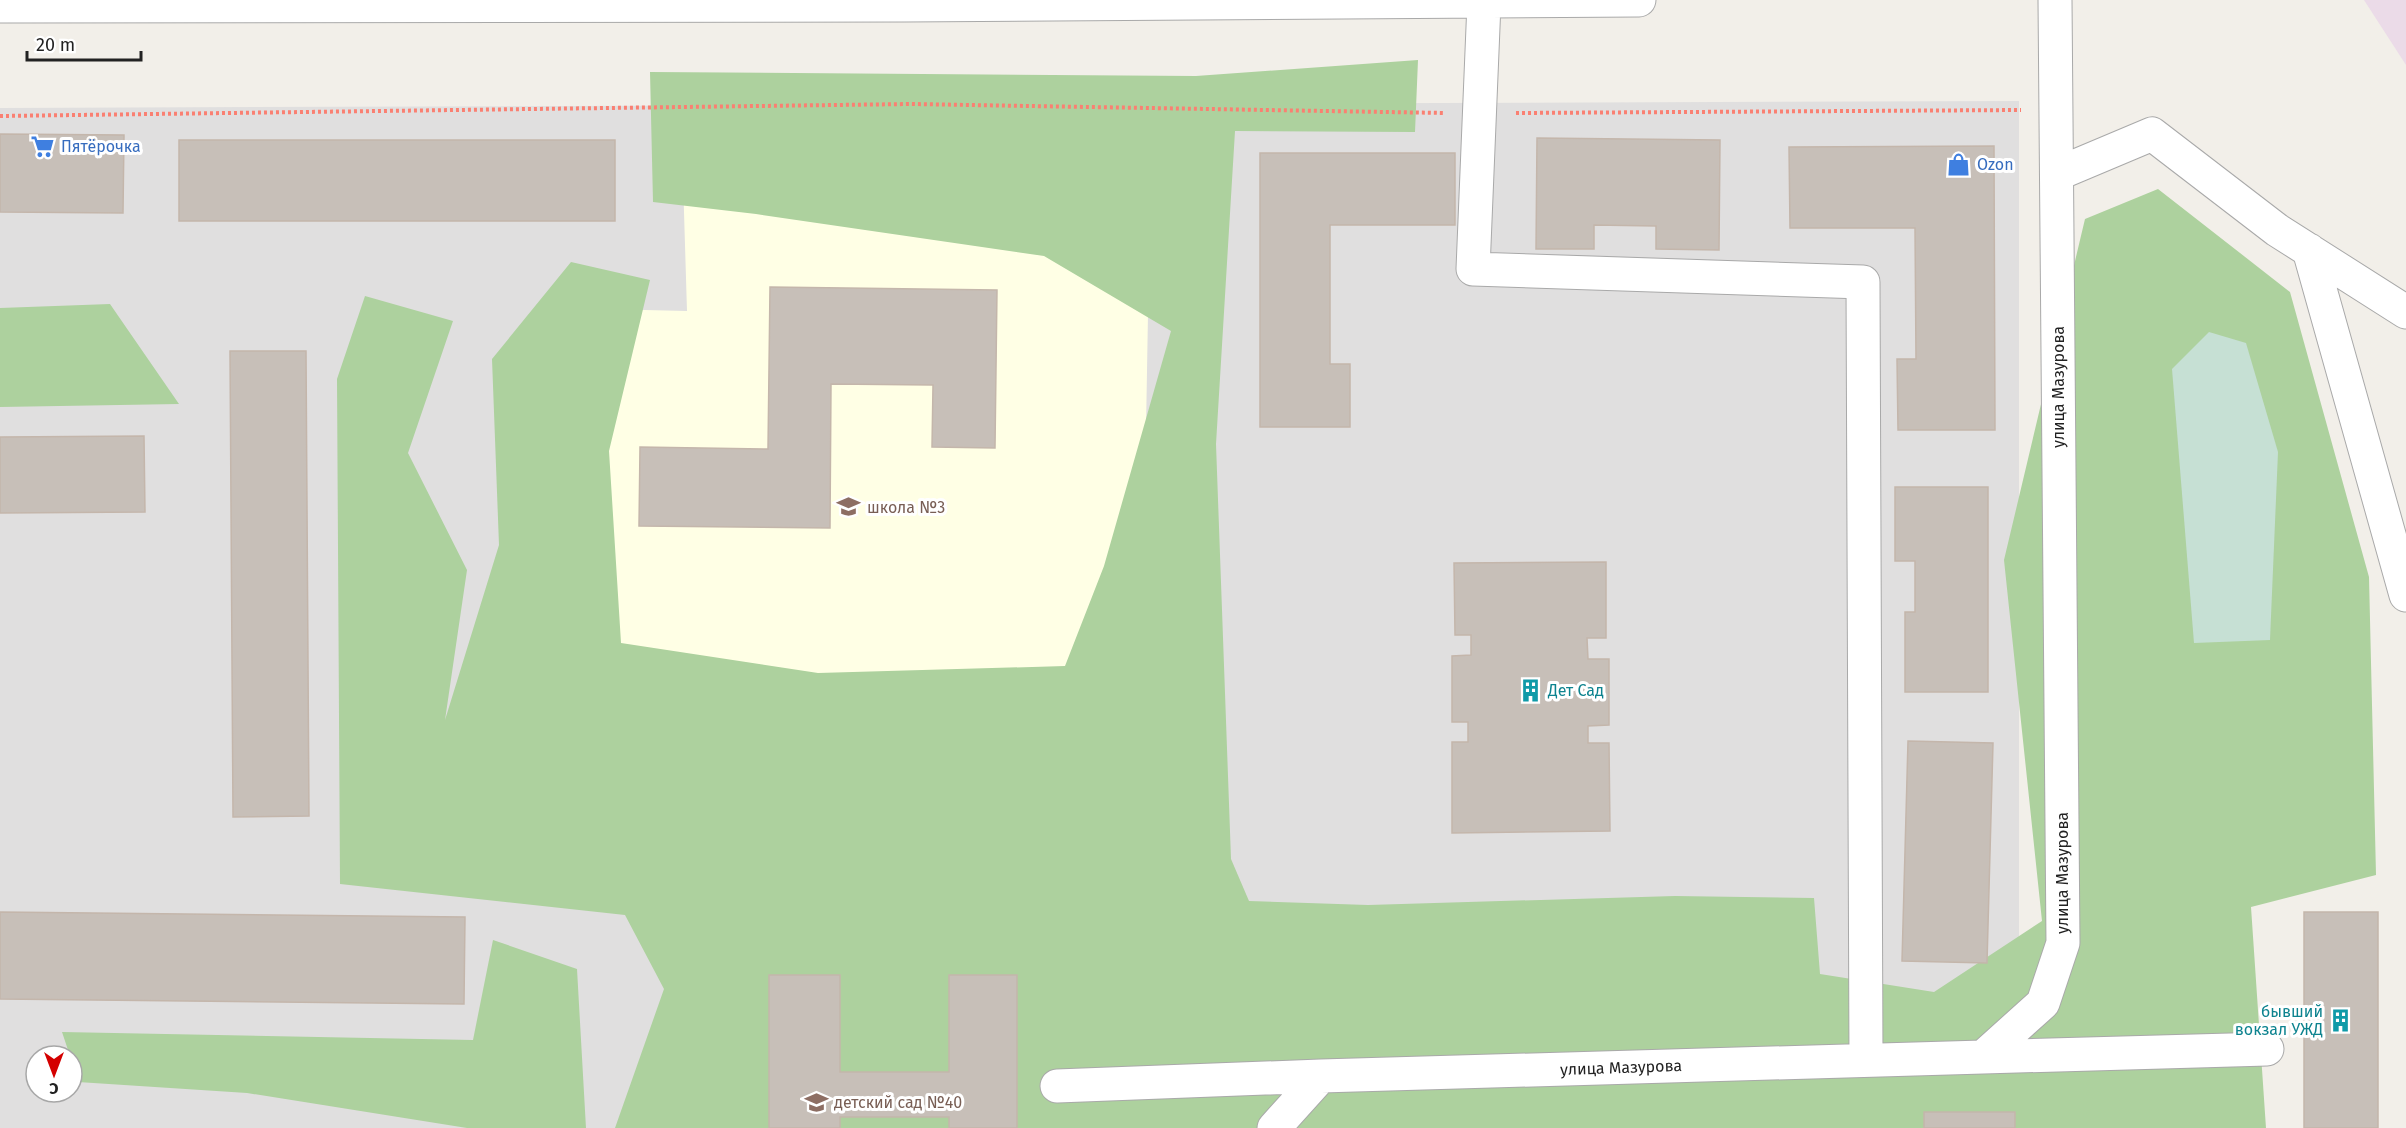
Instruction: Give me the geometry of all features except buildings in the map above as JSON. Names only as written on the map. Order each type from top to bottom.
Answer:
[{"type":"street","points":[[0,6],[1484,3],[1638,0]]},
{"type":"street","name":"улица Мазурова","points":[[1057,1086],[1983,1057],[2043,1003],[2063,943],[2055,0]]},
{"type":"street","points":[[1484,3],[1473,269],[1863,282],[1866,1060]]},
{"type":"street","points":[[2057,174],[2152,134],[2277,230],[2406,312]]},
{"type":"street","points":[[2309,250],[2406,595]]},
{"type":"street","points":[[1983,1057],[2267,1049]]},
{"type":"street","points":[[1274,1128],[1322,1076]]},
{"type":"path","points":[[0,116],[911,104],[1480,113],[2056,110]]},
{"type":"shaded area","points":[[2364,0],[2406,0],[2406,65]]},
{"type":"shaded area","points":[[2019,101],[2019,961],[1960,1025],[1231,1128],[0,1128],[0,108]]},
{"type":"shaded area","name":"школа №3","points":[[1151,140],[1141,718],[548,702],[558,308],[687,311],[682,146]]},
{"type":"shaded area","points":[[2209,332],[2246,343],[2278,452],[2270,640],[2194,643],[2172,369]]},
{"type":"green space","points":[[1418,60],[1415,132],[1235,131],[1216,444],[1231,859],[1249,901],[1368,905],[1675,896],[1814,898],[1820,974],[1934,992],[2042,921],[2004,560],[2085,219],[2158,189],[2290,292],[2369,577],[2376,875],[2251,907],[2266,1128],[615,1128],[664,989],[625,915],[340,884],[337,379],[365,296],[453,321],[408,453],[467,570],[445,720],[499,545],[492,359],[571,262],[650,280],[609,451],[621,643],[818,673],[1065,666],[1104,566],[1171,331],[1044,256],[756,214],[653,202],[650,72],[1196,76]]},
{"type":"green space","points":[[110,304],[179,404],[0,407],[0,308]]},
{"type":"green space","points":[[493,940],[577,969],[586,1128],[467,1128],[247,1093],[84,1082],[84,1044],[66,1044],[62,1032],[473,1040]]},
{"type":"place","name":"Пятёрочка","points":[[43,146]]},
{"type":"place","name":"Ozon","points":[[1959,164]]},
{"type":"place","name":"школа №3","points":[[849,507]]},
{"type":"place","name":"Дет Сад","points":[[1530,690]]},
{"type":"place","name":"бывший вокзал УЖД","points":[[2341,1020]]},
{"type":"place","name":"детский сад №40","points":[[816,1102]]}]
